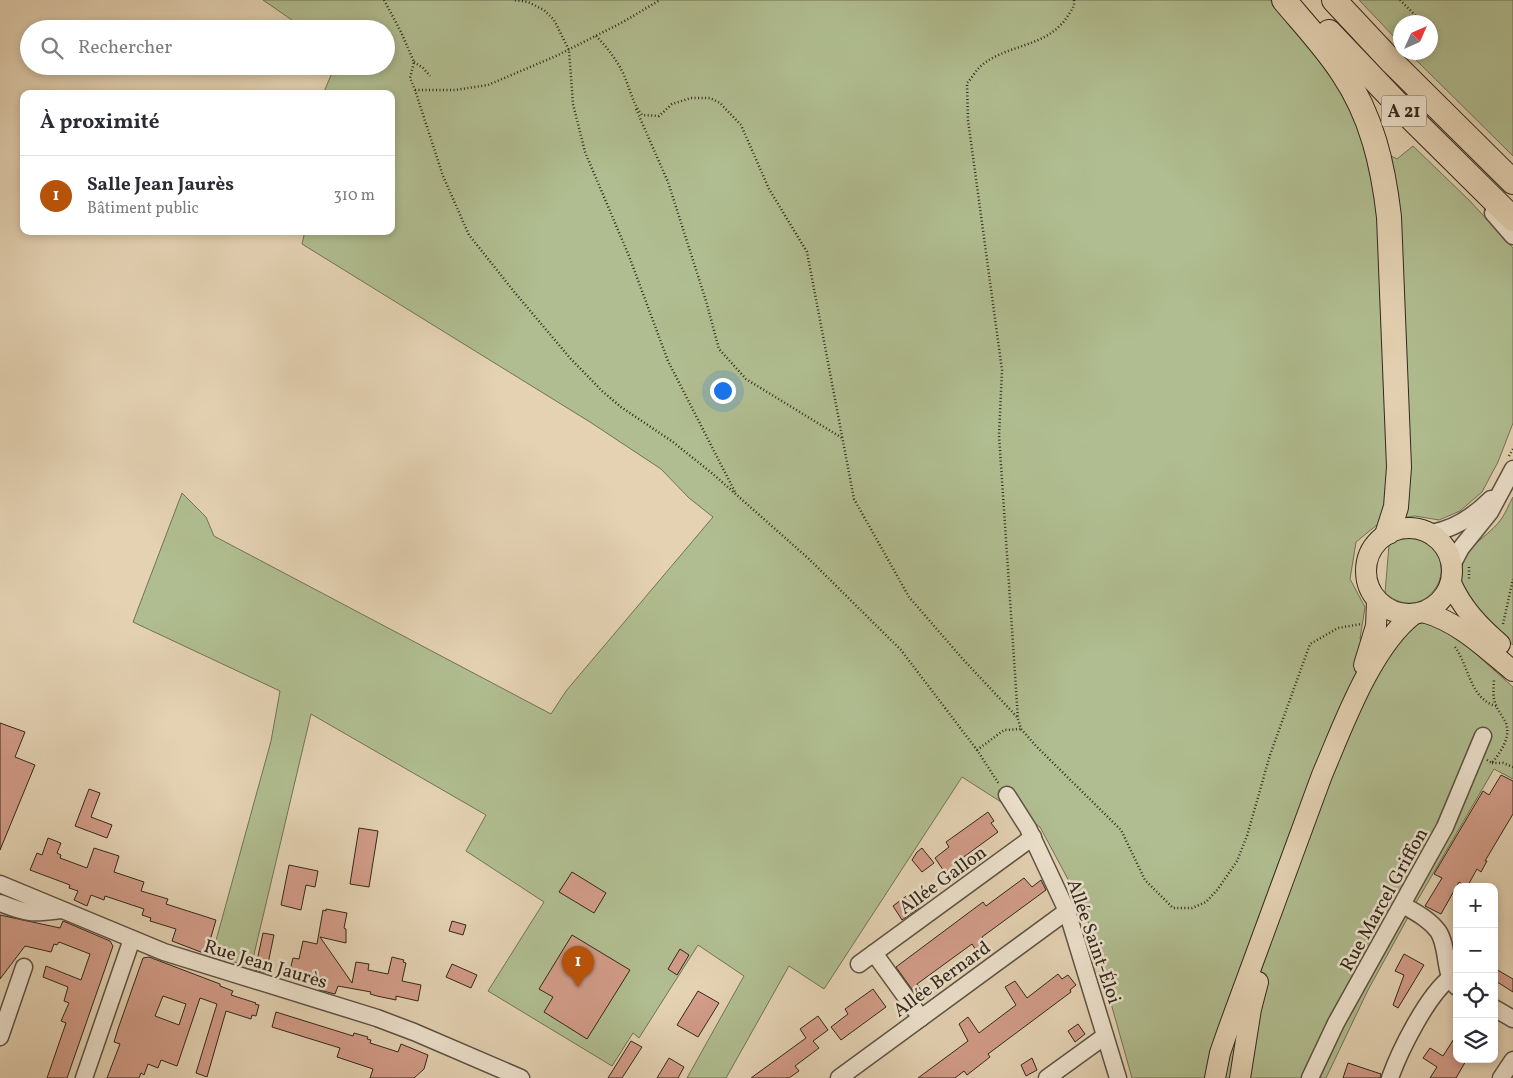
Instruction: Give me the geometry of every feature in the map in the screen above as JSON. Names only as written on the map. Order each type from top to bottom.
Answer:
[{"type":"highway","points":[[1284,0],[1320,42],[1350,85],[1372,130],[1384,176],[1388,217],[1399,453],[1397,502],[1394,518],[1388,532]]},
{"type":"highway","name":"A 21","points":[[1299,0],[1384,90],[1513,219]]},
{"type":"highway","name":"A 21","points":[[1334,0],[1392,62],[1513,182]]},
{"type":"main road","points":[[1504,674],[1457,626],[1442,618],[1419,613],[1397,612],[1386,608],[1377,600],[1368,586],[1365,575],[1369,553],[1375,543],[1388,532],[1398,528],[1410,527],[1431,533],[1444,545],[1449,554],[1451,574],[1458,599],[1487,633],[1513,655]]},
{"type":"main road","points":[[1215,1078],[1220,1053],[1260,942],[1322,775],[1354,701],[1389,639],[1406,620],[1438,603],[1446,594],[1451,574]]},
{"type":"main road","points":[[1354,701],[1376,626],[1377,600]]},
{"type":"main road","points":[[1240,1078],[1252,1000],[1271,938],[1290,862]]},
{"type":"main road","points":[[1202,1078],[1207,1051],[1219,1020],[1260,942]]},
{"type":"street","points":[[1444,151],[1478,196],[1513,236]]},
{"type":"street","points":[[1451,574],[1461,548],[1490,512],[1513,469]]},
{"type":"street","points":[[1431,533],[1446,530],[1466,520],[1489,501],[1503,486]]},
{"type":"street","name":"Rue Marcel Griffon","points":[[1310,1078],[1336,1023],[1445,827],[1483,736]]},
{"type":"street","name":"Allée Saint-Éloi","points":[[1007,795],[1032,837],[1067,910],[1118,1078]]},
{"type":"street","name":"Allée Gallon","points":[[859,964],[1032,837]]},
{"type":"street","name":"Rue Jean Jaurès","points":[[0,884],[178,956],[377,1018],[492,1072],[521,1078]]},
{"type":"street","points":[[0,903],[36,914],[62,910]]},
{"type":"street","points":[[1390,1078],[1402,1050],[1432,996],[1442,984],[1453,982],[1438,931],[1428,920],[1403,905]]},
{"type":"street","name":"Allée Bernard","points":[[838,1078],[1067,910]]},
{"type":"street","points":[[84,1078],[132,939]]},
{"type":"street","points":[[874,953],[921,1018]]},
{"type":"street","points":[[0,1036],[24,967]]},
{"type":"street","points":[[1498,1010],[1513,1019]]},
{"type":"street","points":[[1047,1078],[1105,1036]]},
{"type":"street","points":[[1501,1078],[1513,1060]]},
{"type":"path","points":[[384,0],[394,20]]},
{"type":"path","points":[[515,0],[528,2],[544,10],[554,20],[568,50],[573,104],[585,152],[629,256],[668,361],[737,495]]},
{"type":"path","points":[[415,90],[455,90],[488,85],[568,50],[623,22],[660,0]]},
{"type":"path","points":[[1074,0],[1074,4],[1066,19],[1054,32],[1026,46],[1002,54],[982,65],[967,83],[969,129],[1002,370],[1000,435],[1018,719],[1021,729],[1037,748],[1121,830],[1145,880],[1173,908],[1192,908]]},
{"type":"path","points":[[1400,0],[1415,15]]},
{"type":"path","points":[[395,23],[414,62],[430,76]]},
{"type":"path","points":[[596,36],[605,45],[622,70],[635,106],[668,182],[706,301],[719,350],[746,379],[842,438]]},
{"type":"path","points":[[414,62],[410,78],[443,176],[469,235],[528,308],[570,358],[602,392],[673,442],[737,495],[809,559],[902,650],[977,750],[1007,795]]},
{"type":"path","points":[[635,106],[642,114],[658,116],[672,104],[691,98],[710,98],[720,102],[741,125],[769,189],[807,252],[854,499],[909,596],[961,657],[1018,719]]},
{"type":"path","points":[[1502,631],[1513,580]]},
{"type":"path","points":[[1492,763],[1503,747],[1507,734],[1506,722],[1494,699],[1504,674]]},
{"type":"path","points":[[977,750],[1004,730],[1021,729]]},
{"type":"path","points":[[1476,755],[1492,763],[1503,763],[1513,767]]},
{"type":"green space","points":[[263,0],[1270,0],[1331,74],[1368,144],[1397,159],[1413,146],[1470,201],[1513,248],[1513,423],[1498,462],[1482,492],[1460,511],[1439,520],[1415,516],[1383,520],[1356,542],[1350,579],[1365,607],[1360,639],[1393,648],[1414,624],[1431,622],[1468,647],[1513,687],[1513,779],[1494,769],[1417,901],[1368,990],[1326,1078],[1132,1078],[1085,911],[1040,827],[962,777],[824,989],[789,966],[726,1078],[687,1078],[744,976],[698,945],[639,1038],[633,1033],[612,1066],[488,991],[544,902],[466,851],[486,815],[311,714],[251,967],[212,955],[271,741],[280,691],[133,622],[182,493],[206,517],[214,536],[551,714],[566,691],[713,517],[689,498],[661,469],[590,422],[302,244],[304,235],[395,235],[395,90],[325,90],[331,75],[395,75],[395,20],[292,20]]},
{"type":"green space","points":[[1359,0],[1513,0],[1513,156],[1416,60],[1438,60],[1438,15],[1393,15],[1393,36]]},
{"type":"green space","points":[[1513,497],[1513,645],[1473,607],[1459,582],[1458,570],[1466,553],[1502,518]]},
{"type":"green space","points":[[1412,538],[1430,546],[1439,557],[1441,571],[1438,585],[1429,596],[1416,602],[1402,602],[1385,593],[1389,545],[1400,539]]},
{"type":"building","points":[[0,723],[25,732],[15,757],[35,765],[0,850]]},
{"type":"building","points":[[1501,775],[1513,781],[1513,814],[1485,861],[1487,861],[1481,872],[1477,869],[1469,883],[1453,883],[1453,893],[1441,914],[1425,906],[1442,878],[1434,874],[1483,791],[1489,795]]},
{"type":"building","points":[[89,789],[100,793],[91,817],[112,825],[107,838],[75,826]]},
{"type":"building","points":[[988,812],[994,821],[991,823],[998,832],[954,864],[958,869],[948,877],[935,858],[949,847],[946,842]]},
{"type":"building","points":[[359,828],[378,831],[369,887],[350,884]]},
{"type":"building","points":[[48,838],[61,843],[57,853],[61,855],[60,858],[87,868],[94,848],[119,856],[114,872],[144,882],[141,891],[168,899],[166,904],[216,920],[206,954],[172,941],[176,929],[150,921],[151,918],[142,915],[144,909],[105,896],[104,900],[91,895],[87,906],[74,900],[78,891],[69,888],[70,885],[30,870],[37,853],[42,855]]},
{"type":"building","points":[[922,848],[934,863],[922,872],[912,860]]},
{"type":"building","points":[[289,865],[318,871],[315,887],[306,885],[301,910],[281,905]]},
{"type":"building","points":[[572,872],[606,893],[594,913],[559,892]]},
{"type":"building","points":[[1024,878],[1032,887],[1041,880],[1046,890],[982,937],[991,951],[981,958],[972,944],[917,984],[924,995],[919,999],[896,967],[983,902],[986,906]]},
{"type":"building","points":[[909,894],[919,908],[902,920],[893,906]]},
{"type":"building","points":[[326,909],[347,913],[344,928],[346,929],[346,943],[320,937],[352,983],[356,962],[369,964],[368,970],[388,974],[392,957],[404,960],[403,962],[406,963],[402,981],[421,985],[418,1001],[396,996],[396,1000],[370,994],[371,992],[338,986],[335,994],[319,990],[322,977],[290,970],[293,958],[299,959],[303,941],[317,944],[323,910],[326,911]]},
{"type":"building","points":[[0,915],[60,928],[63,921],[110,941],[113,946],[67,1078],[47,1078],[66,1023],[61,1021],[69,1003],[64,1001],[68,987],[43,977],[46,966],[81,980],[90,954],[59,942],[57,945],[54,944],[51,952],[25,946],[0,979]]},
{"type":"building","points":[[452,921],[466,925],[463,935],[449,931]]},
{"type":"building","points":[[263,933],[274,935],[266,973],[255,970]]},
{"type":"building","points":[[572,935],[630,970],[587,1039],[544,1012],[553,997],[539,989]]},
{"type":"building","points":[[680,949],[689,955],[677,975],[668,969]]},
{"type":"building","points":[[1404,954],[1424,965],[1398,1008],[1393,1005],[1404,975],[1395,971]]},
{"type":"building","points":[[149,957],[220,984],[220,986],[233,991],[231,995],[259,1005],[256,1016],[252,1015],[251,1019],[226,1011],[207,1077],[196,1073],[217,1004],[200,998],[177,1066],[161,1060],[158,1068],[148,1064],[144,1075],[141,1073],[139,1078],[107,1078],[120,1044],[114,1042],[143,958]],"holes":[[[163,996],[186,1004],[179,1025],[155,1016]]]},
{"type":"building","points":[[452,964],[477,975],[471,988],[446,977]]},
{"type":"building","points":[[1498,970],[1513,979],[1513,992],[1498,983]]},
{"type":"building","points":[[1058,974],[1062,979],[1068,975],[1076,985],[1070,990],[1071,992],[988,1054],[990,1057],[967,1075],[964,1071],[955,1078],[918,1078],[968,1041],[959,1024],[968,1017],[979,1033],[1016,1005],[1005,987],[1015,981],[1027,998]]},
{"type":"building","points":[[873,989],[886,1007],[841,1040],[831,1027],[848,1014],[845,1009]]},
{"type":"building","points":[[698,991],[719,1003],[698,1037],[677,1025]]},
{"type":"building","points":[[276,1012],[353,1036],[354,1033],[368,1037],[367,1039],[371,1040],[370,1043],[398,1052],[401,1044],[428,1055],[424,1069],[414,1078],[370,1078],[373,1069],[337,1057],[340,1048],[272,1027]]},
{"type":"building","points":[[818,1016],[828,1030],[813,1041],[819,1048],[795,1066],[799,1071],[789,1078],[751,1078],[806,1038],[800,1029]]},
{"type":"building","points":[[1078,1024],[1085,1034],[1075,1042],[1068,1031]]},
{"type":"building","points":[[1453,1040],[1453,1063],[1465,1063],[1456,1078],[1430,1078],[1437,1067],[1423,1058],[1430,1048],[1443,1056]]},
{"type":"building","points":[[631,1041],[642,1047],[622,1078],[608,1078]]},
{"type":"building","points":[[669,1058],[684,1067],[678,1078],[657,1078]]},
{"type":"building","points":[[1032,1058],[1037,1070],[1026,1076],[1021,1065]]},
{"type":"building","points":[[1348,1063],[1381,1074],[1380,1078],[1343,1078]]},
{"type":"place","name":"Salle Jean Jaurès","points":[[578,987]]}]
